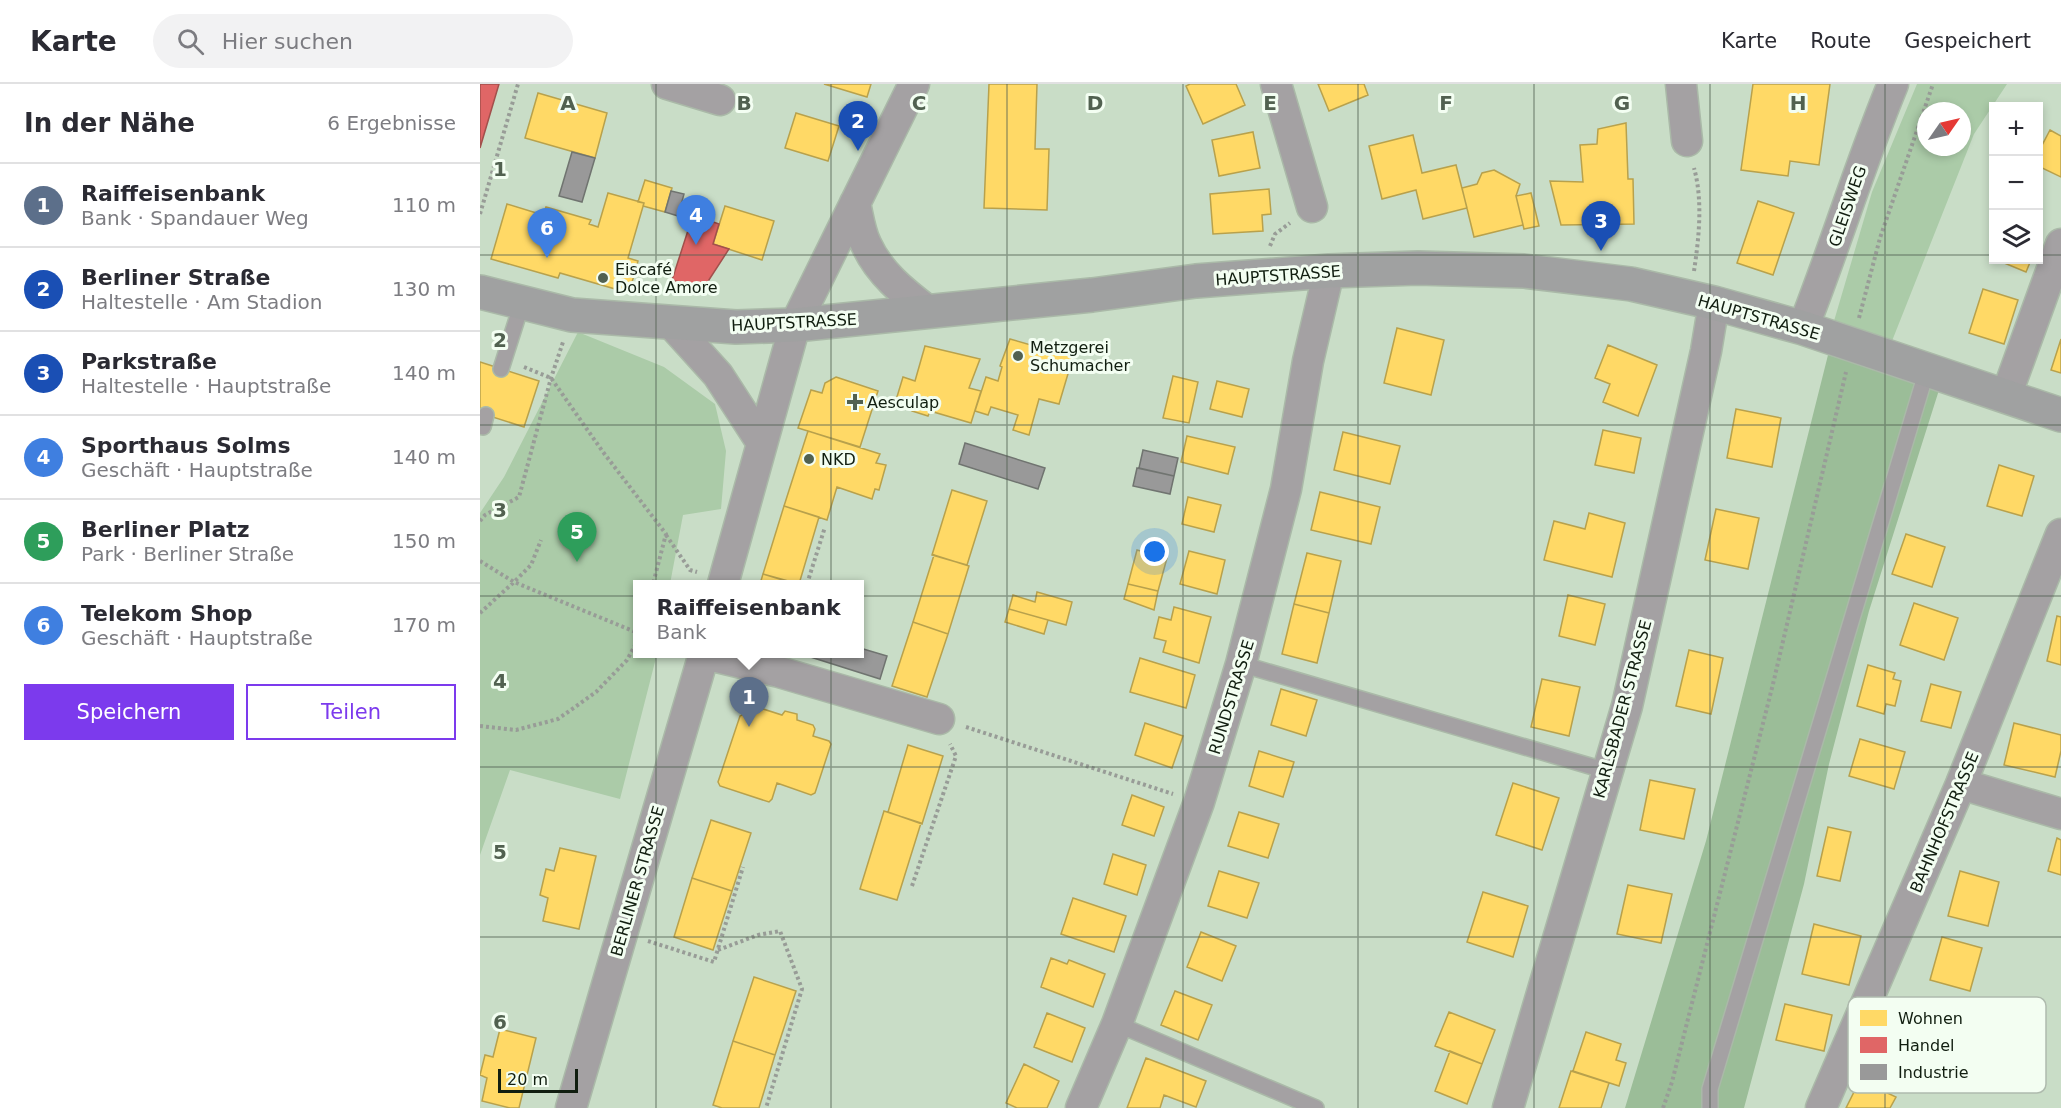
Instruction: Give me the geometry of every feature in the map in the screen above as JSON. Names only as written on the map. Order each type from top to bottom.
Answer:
[{"type":"main road","name":"HAUPTSTRASSE","points":[[480,292],[572,315],[736,327],[795,325],[1092,295],[1197,281],[1329,270],[1418,268],[1524,271],[1631,284],[1702,300],[1803,328],[2061,415]]},
{"type":"street","points":[[667,84],[720,100]]},
{"type":"street","points":[[725,580],[795,325],[914,84]]},
{"type":"street","points":[[1276,84],[1282,98],[1312,207]]},
{"type":"street","points":[[1681,84],[1687,141]]},
{"type":"street","name":"GLEISWEG","points":[[1803,328],[1870,139],[1893,84]]},
{"type":"street","points":[[855,203],[865,242],[880,268],[904,293],[928,311]]},
{"type":"street","points":[[2006,396],[2061,244]]},
{"type":"street","name":"RUNDSTRASSE","points":[[1081,1108],[1117,1024],[1199,802],[1241,664],[1287,489],[1308,361],[1329,270]]},
{"type":"street","name":"KARLSBADER STRASSE","points":[[1508,1108],[1627,706],[1706,351],[1702,300]]},
{"type":"street","points":[[670,322],[718,375],[762,443]]},
{"type":"street","name":"BAHNHOFSTRASSE","points":[[1869,997],[1961,784],[2061,534]]},
{"type":"street","name":"BERLINER STRASSE","points":[[570,1108],[703,658]]},
{"type":"street","points":[[720,658],[778,672],[939,719]]},
{"type":"street","points":[[1961,784],[2061,814]]},
{"type":"street","name":"BAHNHOFSTRASSE","points":[[1821,1108],[1848,1046]]},
{"type":"lane","points":[[501,369],[522,303]]},
{"type":"lane","points":[[1710,1108],[1710,1089],[1713,1077],[1928,370]]},
{"type":"lane","points":[[1241,664],[1607,771]]},
{"type":"lane","points":[[1117,1024],[1316,1108]]},
{"type":"path","points":[[480,214],[518,84]]},
{"type":"path","points":[[1663,1108],[1672,1082],[1773,684],[1852,344],[1880,238],[1933,84]]},
{"type":"path","points":[[1687,141],[1700,187],[1697,252],[1702,300]]},
{"type":"path","points":[[1269,275],[1268,252],[1275,234],[1312,207]]},
{"type":"path","points":[[480,521],[485,515],[519,497],[551,378],[572,315]]},
{"type":"path","points":[[551,378],[690,570],[716,580]]},
{"type":"path","points":[[809,580],[825,527]]},
{"type":"path","points":[[654,580],[666,534]]},
{"type":"path","points":[[480,613],[531,565],[541,540]]},
{"type":"path","points":[[480,561],[514,582],[633,631]]},
{"type":"path","points":[[480,726],[516,730],[558,719],[596,692],[627,660],[633,649]]},
{"type":"path","points":[[939,719],[1199,802]]},
{"type":"path","points":[[912,886],[956,756],[939,719]]},
{"type":"path","points":[[622,933],[714,962],[743,867]]},
{"type":"path","points":[[718,950],[758,935],[780,931],[802,989],[766,1108]]},
{"type":"green space","points":[[1917,84],[2007,84],[1995,102],[1989,102],[1989,111],[1971,142],[1971,102],[1917,102],[1917,156],[1965,156],[1892,341],[1834,321],[1872,192]]},
{"type":"green space","points":[[578,332],[664,367],[715,404],[726,451],[721,509],[683,515],[671,580],[633,580],[633,658],[656,658],[620,799],[510,770],[480,855],[480,513],[504,477]]},
{"type":"green space","points":[[1828,355],[1939,390],[1869,611],[1829,764],[1804,884],[1744,1108],[1625,1108],[1706,841]]},
{"type":"building: Wohnen","points":[[824,84],[871,84],[867,97]]},
{"type":"building: Wohnen","points":[[989,84],[1037,84],[1035,149],[1049,149],[1047,210],[984,208]]},
{"type":"building: Wohnen","points":[[1190,84],[1236,84],[1245,105],[1203,124],[1186,86]]},
{"type":"building: Wohnen","points":[[1318,84],[1364,84],[1368,95],[1329,111]]},
{"type":"building: Wohnen","points":[[1753,84],[1830,84],[1819,165],[1790,161],[1788,176],[1741,170]]},
{"type":"building: Wohnen","points":[[538,93],[607,113],[595,158],[525,138]]},
{"type":"building: Wohnen","points":[[796,113],[839,126],[828,161],[785,148]]},
{"type":"building: Wohnen","points":[[1626,123],[1628,179],[1633,179],[1634,224],[1561,225],[1550,181],[1583,182],[1580,145],[1597,144],[1598,129]]},
{"type":"building: Wohnen","points":[[2050,130],[2061,136],[2061,177],[2043,168],[2043,143]]},
{"type":"building: Wohnen","points":[[1253,132],[1260,168],[1219,176],[1212,140]]},
{"type":"building: Wohnen","points":[[1413,135],[1422,173],[1456,165],[1467,208],[1423,219],[1416,190],[1382,199],[1369,146]]},
{"type":"building: Wohnen","points":[[1494,170],[1520,184],[1516,196],[1523,225],[1474,237],[1462,188],[1477,184],[1482,173]]},
{"type":"building: Wohnen","points":[[645,180],[672,188],[665,212],[643,206],[644,203],[638,202]]},
{"type":"building: Wohnen","points":[[1269,189],[1271,214],[1262,215],[1263,231],[1213,234],[1210,194]]},
{"type":"building: Wohnen","points":[[608,193],[644,203],[628,258],[638,261],[629,293],[560,273],[558,278],[491,259],[507,204],[543,215],[546,207],[591,220],[589,224],[598,227]]},
{"type":"building: Wohnen","points":[[1531,193],[1539,226],[1524,229],[1516,196]]},
{"type":"building: Wohnen","points":[[1758,201],[1794,213],[1773,275],[1737,263]]},
{"type":"building: Wohnen","points":[[725,206],[774,221],[762,260],[713,244]]},
{"type":"building: Wohnen","points":[[2007,264],[2029,264],[2026,272]]},
{"type":"building: Wohnen","points":[[1983,289],[2018,300],[2004,344],[1969,333]]},
{"type":"building: Wohnen","points":[[1397,328],[1444,340],[1431,395],[1384,383]]},
{"type":"building: Wohnen","points":[[1010,339],[1073,357],[1059,404],[1039,399],[1029,435],[1013,430],[1018,415],[991,407],[988,415],[975,411],[986,377],[998,381],[1002,367],[1000,366]]},
{"type":"building: Wohnen","points":[[2061,339],[2061,373],[2051,370]]},
{"type":"building: Wohnen","points":[[1608,345],[1657,365],[1638,416],[1603,402],[1610,384],[1595,378]]},
{"type":"building: Wohnen","points":[[925,346],[980,359],[969,388],[981,391],[971,423],[930,411],[928,416],[912,411],[913,406],[896,400],[903,377],[915,381]]},
{"type":"building: Wohnen","points":[[480,362],[539,381],[524,427],[480,413]]},
{"type":"building: Wohnen","points":[[1173,376],[1198,382],[1189,423],[1163,418]]},
{"type":"building: Wohnen","points":[[836,377],[878,391],[860,447],[798,428],[811,390],[822,393],[825,383]]},
{"type":"building: Wohnen","points":[[1217,381],[1249,389],[1242,417],[1210,409]]},
{"type":"building: Wohnen","points":[[1736,409],[1781,418],[1772,467],[1727,458]]},
{"type":"building: Wohnen","points":[[1603,430],[1641,438],[1634,473],[1595,465]]},
{"type":"building: Wohnen","points":[[808,431],[880,454],[876,463],[886,465],[879,490],[875,489],[872,499],[837,487],[827,520],[784,506]]},
{"type":"building: Wohnen","points":[[1343,432],[1400,446],[1390,484],[1334,470]]},
{"type":"building: Wohnen","points":[[1187,436],[1235,447],[1228,474],[1181,462]]},
{"type":"building: Wohnen","points":[[1999,465],[2034,476],[2022,516],[1987,506]]},
{"type":"building: Wohnen","points":[[952,490],[987,501],[967,565],[932,555]]},
{"type":"building: Wohnen","points":[[1320,492],[1380,507],[1371,544],[1311,530]]},
{"type":"building: Wohnen","points":[[1188,497],[1221,505],[1214,532],[1182,524]]},
{"type":"building: Wohnen","points":[[784,506],[819,517],[800,580],[785,580],[763,574]]},
{"type":"building: Wohnen","points":[[1716,509],[1759,518],[1748,569],[1705,560]]},
{"type":"building: Wohnen","points":[[1589,513],[1625,523],[1612,577],[1544,560],[1554,521],[1585,529]]},
{"type":"building: Wohnen","points":[[1906,534],[1945,547],[1932,587],[1892,574]]},
{"type":"building: Wohnen","points":[[1137,550],[1167,558],[1158,591],[1128,584]]},
{"type":"building: Wohnen","points":[[1189,551],[1225,560],[1217,594],[1180,584]]},
{"type":"building: Wohnen","points":[[1307,553],[1341,561],[1329,613],[1294,604]]},
{"type":"building: Wohnen","points":[[934,555],[969,566],[948,634],[913,622]]},
{"type":"building: Wohnen","points":[[763,574],[783,580],[761,580]]},
{"type":"building: Wohnen","points":[[1128,584],[1158,591],[1154,610],[1124,599]]},
{"type":"building: Wohnen","points":[[1037,592],[1072,602],[1066,625],[1009,609],[1013,595],[1035,602]]},
{"type":"building: Wohnen","points":[[1568,595],[1605,604],[1595,645],[1559,636]]},
{"type":"building: Wohnen","points":[[1914,603],[1958,618],[1944,660],[1900,645]]},
{"type":"building: Wohnen","points":[[1294,604],[1329,613],[1317,663],[1282,654]]},
{"type":"building: Wohnen","points":[[1174,607],[1211,617],[1199,663],[1163,652],[1166,641],[1154,638],[1159,617],[1171,620]]},
{"type":"building: Wohnen","points":[[1009,609],[1048,620],[1044,634],[1005,622]]},
{"type":"building: Wohnen","points":[[2057,616],[2061,617],[2061,665],[2047,661]]},
{"type":"building: Wohnen","points":[[913,622],[948,634],[927,697],[892,686]]},
{"type":"building: Wohnen","points":[[1689,650],[1723,658],[1711,714],[1676,706]]},
{"type":"building: Wohnen","points":[[1140,658],[1195,675],[1186,708],[1130,692]]},
{"type":"building: Wohnen","points":[[1868,665],[1895,673],[1893,679],[1901,681],[1895,706],[1886,704],[1884,714],[1857,706]]},
{"type":"building: Wohnen","points":[[1542,679],[1580,687],[1569,736],[1531,727]]},
{"type":"building: Wohnen","points":[[1931,684],[1961,692],[1951,728],[1921,721]]},
{"type":"building: Wohnen","points":[[1281,689],[1317,700],[1306,736],[1271,725]]},
{"type":"building: Wohnen","points":[[757,707],[782,715],[785,711],[797,714],[797,720],[813,725],[815,729],[813,736],[829,741],[831,744],[815,793],[811,795],[777,783],[769,802],[720,786],[718,782],[740,716]]},
{"type":"building: Wohnen","points":[[1145,723],[1183,736],[1172,768],[1135,755]]},
{"type":"building: Wohnen","points":[[2014,723],[2061,735],[2061,751],[2055,777],[2004,765]]},
{"type":"building: Wohnen","points":[[1860,739],[1905,752],[1894,789],[1849,776]]},
{"type":"building: Wohnen","points":[[908,745],[943,756],[922,824],[888,812]]},
{"type":"building: Wohnen","points":[[1259,751],[1294,762],[1283,797],[1249,786]]},
{"type":"building: Wohnen","points":[[1650,780],[1695,789],[1684,839],[1640,830]]},
{"type":"building: Wohnen","points":[[1513,783],[1559,798],[1542,850],[1496,835]]},
{"type":"building: Wohnen","points":[[1132,795],[1164,807],[1154,836],[1122,825]]},
{"type":"building: Wohnen","points":[[884,811],[921,823],[897,900],[860,889]]},
{"type":"building: Wohnen","points":[[1239,812],[1279,824],[1268,858],[1228,846]]},
{"type":"building: Wohnen","points":[[711,820],[751,833],[732,891],[692,878]]},
{"type":"building: Wohnen","points":[[1828,827],[1851,832],[1840,881],[1817,876]]},
{"type":"building: Wohnen","points":[[2057,838],[2061,840],[2061,875],[2048,871]]},
{"type":"building: Wohnen","points":[[560,848],[596,856],[579,929],[543,921],[548,898],[540,895],[546,869],[554,871]]},
{"type":"building: Wohnen","points":[[1113,854],[1146,865],[1137,895],[1104,884]]},
{"type":"building: Wohnen","points":[[1219,871],[1259,883],[1247,918],[1208,906]]},
{"type":"building: Wohnen","points":[[1960,871],[1999,882],[1988,926],[1948,916]]},
{"type":"building: Wohnen","points":[[692,878],[732,891],[713,950],[674,937]]},
{"type":"building: Wohnen","points":[[1628,885],[1672,894],[1661,943],[1617,934]]},
{"type":"building: Wohnen","points":[[1483,892],[1528,906],[1513,957],[1467,942]]},
{"type":"building: Wohnen","points":[[1073,898],[1126,916],[1114,952],[1061,934]]},
{"type":"building: Wohnen","points":[[1814,924],[1861,936],[1849,985],[1802,974]]},
{"type":"building: Wohnen","points":[[1201,932],[1236,946],[1222,981],[1187,967]]},
{"type":"building: Wohnen","points":[[1942,937],[1982,948],[1970,991],[1930,980]]},
{"type":"building: Wohnen","points":[[1051,958],[1067,964],[1069,960],[1105,974],[1093,1007],[1041,987]]},
{"type":"building: Wohnen","points":[[754,977],[796,991],[775,1055],[733,1041]]},
{"type":"building: Wohnen","points":[[1175,991],[1212,1005],[1198,1040],[1161,1025]]},
{"type":"building: Wohnen","points":[[1785,1004],[1832,1015],[1824,1051],[1776,1040]]},
{"type":"building: Wohnen","points":[[1449,1012],[1495,1030],[1482,1064],[1435,1046]]},
{"type":"building: Wohnen","points":[[1047,1013],[1085,1028],[1072,1062],[1034,1047]]},
{"type":"building: Wohnen","points":[[500,1029],[536,1038],[519,1108],[482,1101],[487,1078],[480,1075],[485,1055],[493,1057]]},
{"type":"building: Wohnen","points":[[1586,1032],[1621,1044],[1616,1060],[1626,1063],[1619,1086],[1573,1071]]},
{"type":"building: Wohnen","points":[[733,1041],[775,1055],[759,1108],[722,1108],[713,1105]]},
{"type":"building: Wohnen","points":[[1450,1051],[1482,1064],[1467,1104],[1435,1091]]},
{"type":"building: Wohnen","points":[[1146,1058],[1206,1081],[1196,1107],[1164,1095],[1160,1108],[1127,1108]]},
{"type":"building: Wohnen","points":[[1024,1064],[1059,1081],[1047,1108],[1017,1108],[1006,1103]]},
{"type":"building: Wohnen","points":[[1571,1071],[1609,1083],[1601,1108],[1559,1108]]},
{"type":"building: Wohnen","points":[[1854,1093],[1888,1093],[1896,1097],[1890,1108],[1846,1108]]},
{"type":"building: Handel","points":[[480,84],[499,84],[480,148]]},
{"type":"building: Handel","points":[[693,215],[719,224],[713,244],[729,249],[703,289],[672,280]]},
{"type":"building: Industrie","points":[[572,152],[595,158],[582,202],[559,196]]},
{"type":"building: Industrie","points":[[671,191],[684,194],[678,216],[665,212]]},
{"type":"building: Industrie","points":[[965,443],[1045,468],[1038,489],[959,464]]},
{"type":"building: Industrie","points":[[1143,450],[1178,458],[1174,476],[1139,468]]},
{"type":"building: Industrie","points":[[1137,468],[1174,476],[1170,494],[1133,486]]},
{"type":"building: Industrie","points":[[864,649],[887,656],[880,679],[814,658],[864,658]]},
{"type":"place","name":"Berliner Straße","points":[[858,151]]},
{"type":"place","name":"Sporthaus Solms","points":[[696,245]]},
{"type":"place","name":"Parkstraße","points":[[1601,251]]},
{"type":"place","name":"Telekom Shop","points":[[547,258]]},
{"type":"place","name":"Eiscafé Dolce Amore","points":[[603,278]]},
{"type":"place","name":"Metzgerei Schumacher","points":[[1018,356]]},
{"type":"place","name":"Aesculap","points":[[855,402]]},
{"type":"place","name":"NKD","points":[[809,459]]},
{"type":"place","name":"Berliner Platz","points":[[577,562]]},
{"type":"place","name":"Raiffeisenbank","points":[[749,727]]}]
